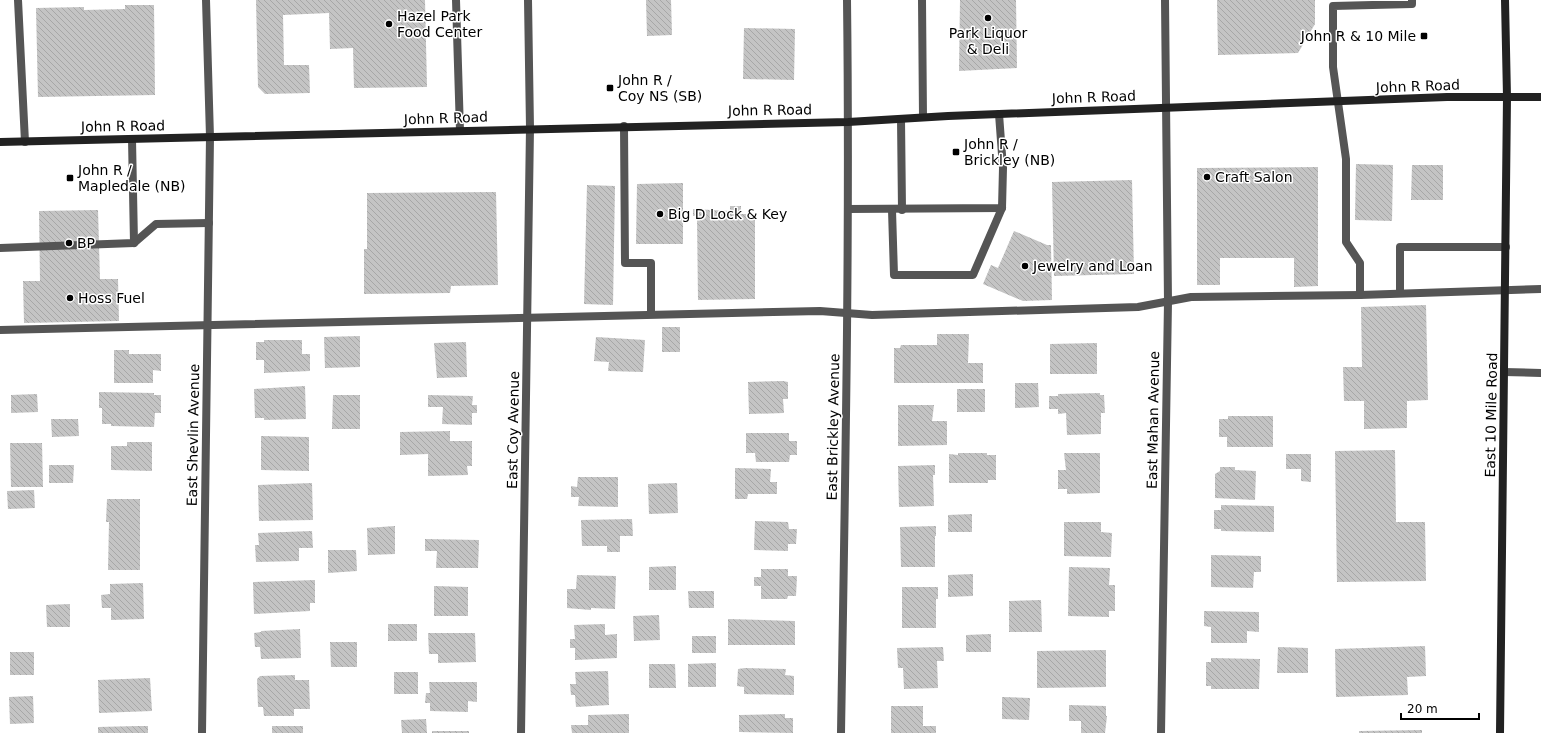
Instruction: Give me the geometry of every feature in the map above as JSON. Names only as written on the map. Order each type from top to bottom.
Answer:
[{"type":"main road","name":"East 10 Mile Road","points":[[1500,733],[1506,289],[1506,0]]},
{"type":"main road","name":"John R Road","points":[[0,142],[530,128],[848,122],[923,117],[1447,97],[1541,98]]},
{"type":"street","points":[[18,0],[25,142]]},
{"type":"street","name":"East Shevlin Avenue","points":[[202,733],[210,137],[206,0]]},
{"type":"street","points":[[456,0],[460,131]]},
{"type":"street","name":"East Coy Avenue","points":[[521,733],[530,128],[528,0]]},
{"type":"street","name":"East Brickley Avenue","points":[[841,733],[848,209],[847,0]]},
{"type":"street","points":[[922,0],[923,117]]},
{"type":"street","name":"East Mahan Avenue","points":[[1161,733],[1168,302],[1165,0]]},
{"type":"street","points":[[1360,295],[1360,263],[1346,242],[1346,159],[1332,67],[1333,6],[1412,4],[1412,0]]},
{"type":"street","points":[[892,210],[894,275],[974,275],[1002,208],[1003,168],[999,114]]},
{"type":"street","points":[[901,119],[902,210]]},
{"type":"street","points":[[624,126],[625,263],[651,263],[651,314]]},
{"type":"street","points":[[132,139],[134,243]]},
{"type":"street","points":[[848,209],[902,210],[1002,208]]},
{"type":"street","points":[[0,248],[134,243],[156,224],[209,223]]},
{"type":"street","points":[[1400,293],[1400,247],[1506,247]]},
{"type":"street","points":[[0,330],[207,324],[820,311],[872,315],[1138,307],[1191,297],[1360,295],[1541,289]]},
{"type":"street","points":[[1504,372],[1541,373]]},
{"type":"building","points":[[256,0],[425,0],[427,87],[354,88],[353,48],[330,49],[329,13],[283,15],[284,65],[309,65],[310,93],[265,94],[258,87]]},
{"type":"building","points":[[646,0],[671,0],[672,35],[647,36]]},
{"type":"building","name":"Park Liquor & Deli","points":[[960,0],[1016,0],[1017,68],[959,71]]},
{"type":"building","points":[[1217,0],[1315,0],[1315,24],[1298,53],[1218,55]]},
{"type":"building","points":[[125,5],[154,5],[155,95],[38,97],[36,8],[84,7],[84,10],[125,9]]},
{"type":"building","points":[[744,28],[795,29],[794,80],[743,79]]},
{"type":"building","points":[[1356,164],[1393,165],[1392,221],[1355,220]]},
{"type":"building","points":[[1412,165],[1443,165],[1443,200],[1411,200]]},
{"type":"building","points":[[1318,167],[1318,286],[1294,287],[1294,258],[1220,258],[1220,285],[1197,285],[1197,168]]},
{"type":"building","points":[[1132,180],[1134,274],[1054,276],[1052,182]]},
{"type":"building","name":"Big D Lock & Key","points":[[683,183],[683,244],[636,244],[637,184]]},
{"type":"building","points":[[587,185],[615,186],[613,305],[584,304]]},
{"type":"building","points":[[496,192],[498,285],[451,286],[450,293],[364,294],[364,249],[367,249],[367,193]]},
{"type":"building","points":[[730,206],[741,206],[741,214],[755,214],[755,299],[698,300],[697,216],[693,216],[693,209],[730,211]]},
{"type":"building","points":[[98,210],[100,279],[118,279],[119,321],[24,323],[23,281],[40,281],[39,211]]},
{"type":"building","name":"Jewelry and Loan","points":[[1014,231],[1047,245],[1051,245],[1052,300],[1023,301],[983,284],[991,265],[998,268]]},
{"type":"building","points":[[1426,305],[1428,400],[1407,401],[1407,428],[1364,429],[1364,401],[1344,401],[1343,367],[1362,367],[1361,307]]},
{"type":"building","points":[[662,327],[680,327],[680,352],[662,352]]},
{"type":"building","points":[[937,334],[969,334],[968,363],[983,363],[983,383],[894,383],[894,348],[900,348],[901,345],[937,345]]},
{"type":"building","points":[[360,336],[360,367],[325,368],[324,337]]},
{"type":"building","points":[[596,337],[645,340],[643,372],[608,371],[609,362],[594,361]]},
{"type":"building","points":[[264,340],[302,340],[302,354],[310,354],[310,371],[264,373],[264,360],[256,360],[256,342],[264,342]]},
{"type":"building","points":[[466,342],[467,377],[437,378],[434,343]]},
{"type":"building","points":[[1097,343],[1097,374],[1050,374],[1050,344]]},
{"type":"building","points":[[114,350],[129,350],[129,354],[161,354],[161,371],[153,370],[153,383],[114,383]]},
{"type":"building","points":[[748,382],[788,382],[788,399],[783,399],[784,413],[749,414]]},
{"type":"building","points":[[1015,383],[1038,383],[1039,407],[1015,408]]},
{"type":"building","points":[[305,386],[306,419],[264,420],[264,418],[255,418],[254,389]]},
{"type":"building","points":[[957,389],[985,389],[985,412],[957,412]]},
{"type":"building","points":[[99,392],[154,393],[154,395],[161,395],[161,413],[155,413],[154,427],[111,426],[111,424],[102,424],[102,408],[99,408]]},
{"type":"building","points":[[1100,393],[1100,395],[1104,395],[1105,413],[1101,413],[1101,434],[1067,435],[1066,413],[1058,414],[1058,409],[1049,409],[1049,396],[1058,396],[1058,394]]},
{"type":"building","points":[[37,394],[38,412],[11,413],[11,395]]},
{"type":"building","points":[[333,395],[360,395],[360,429],[332,429]]},
{"type":"building","points":[[428,395],[473,396],[472,405],[477,405],[477,413],[472,413],[472,425],[442,424],[443,407],[428,407]]},
{"type":"building","points":[[898,405],[934,405],[932,421],[947,421],[947,445],[898,446]]},
{"type":"building","points":[[1228,416],[1273,416],[1273,447],[1227,447],[1227,437],[1219,437],[1219,419],[1228,419]]},
{"type":"building","points":[[51,419],[78,419],[79,436],[52,437]]},
{"type":"building","points":[[450,431],[450,441],[472,441],[472,466],[467,466],[468,475],[428,476],[428,454],[400,455],[400,432]]},
{"type":"building","points":[[746,433],[789,433],[789,441],[797,441],[797,455],[790,455],[789,462],[756,462],[755,453],[746,453]]},
{"type":"building","points":[[261,436],[309,437],[309,471],[261,470]]},
{"type":"building","points":[[127,442],[152,442],[152,471],[111,470],[111,446],[127,446]]},
{"type":"building","points":[[10,443],[42,443],[43,487],[11,487]]},
{"type":"building","points":[[1395,450],[1396,522],[1425,522],[1426,581],[1337,582],[1335,451]]},
{"type":"building","points":[[958,453],[987,453],[987,455],[996,455],[996,480],[988,480],[988,483],[949,483],[949,454],[958,455]]},
{"type":"building","points":[[1064,453],[1100,453],[1100,493],[1067,494],[1067,489],[1058,489],[1058,470],[1066,470]]},
{"type":"building","points":[[1286,454],[1311,454],[1311,482],[1301,481],[1301,469],[1286,469]]},
{"type":"building","points":[[49,465],[74,465],[73,483],[49,483]]},
{"type":"building","points":[[935,465],[935,475],[933,475],[934,506],[899,507],[898,466]]},
{"type":"building","points":[[1220,467],[1235,467],[1235,470],[1256,471],[1255,500],[1215,498],[1215,474],[1220,471]]},
{"type":"building","points":[[735,468],[771,469],[770,482],[777,482],[777,494],[748,494],[747,499],[735,499]]},
{"type":"building","points":[[578,477],[618,477],[618,507],[578,506],[579,497],[571,497],[571,486],[577,487]]},
{"type":"building","points":[[312,483],[313,520],[259,521],[258,485]]},
{"type":"building","points":[[677,483],[678,513],[649,514],[648,484]]},
{"type":"building","points":[[34,490],[35,508],[8,509],[7,491]]},
{"type":"building","points":[[107,499],[140,499],[140,570],[108,570],[109,522],[106,522]]},
{"type":"building","points":[[1221,505],[1274,506],[1274,532],[1221,531],[1221,529],[1214,529],[1214,510],[1221,510]]},
{"type":"building","points":[[972,514],[972,532],[948,532],[948,515]]},
{"type":"building","points":[[632,519],[633,536],[620,536],[620,552],[607,552],[607,546],[582,546],[581,520]]},
{"type":"building","points":[[755,521],[788,522],[789,529],[797,529],[796,544],[788,544],[788,551],[754,550]]},
{"type":"building","points":[[1064,522],[1101,522],[1101,532],[1112,533],[1111,557],[1064,556]]},
{"type":"building","points":[[395,526],[395,554],[368,555],[367,528]]},
{"type":"building","points":[[936,526],[935,567],[901,567],[900,527]]},
{"type":"building","points":[[312,531],[313,548],[299,548],[299,561],[256,562],[255,545],[259,545],[258,533]]},
{"type":"building","points":[[425,539],[479,540],[478,568],[436,568],[437,551],[425,551]]},
{"type":"building","points":[[328,550],[356,550],[357,571],[328,573]]},
{"type":"building","points":[[1211,555],[1261,556],[1261,572],[1254,572],[1253,588],[1211,587]]},
{"type":"building","points":[[676,566],[676,590],[649,590],[649,567]]},
{"type":"building","points":[[1069,567],[1110,568],[1109,585],[1115,585],[1115,611],[1109,611],[1109,617],[1068,616]]},
{"type":"building","points":[[761,569],[788,569],[788,576],[797,576],[796,596],[788,596],[787,599],[761,599],[761,586],[754,586],[754,577],[761,577]]},
{"type":"building","points":[[973,574],[973,596],[948,597],[948,575]]},
{"type":"building","points":[[577,575],[616,576],[615,609],[591,608],[591,610],[567,608],[567,589],[576,589]]},
{"type":"building","points":[[315,580],[315,603],[310,603],[310,611],[254,614],[253,582]]},
{"type":"building","points":[[143,583],[144,619],[111,620],[111,608],[102,608],[101,595],[110,594],[110,584]]},
{"type":"building","points":[[434,586],[468,587],[468,616],[434,616]]},
{"type":"building","points":[[902,587],[938,587],[938,599],[936,599],[936,628],[902,628]]},
{"type":"building","points":[[688,591],[714,591],[714,608],[689,608]]},
{"type":"building","points":[[1041,600],[1042,632],[1009,632],[1009,601]]},
{"type":"building","points":[[70,604],[70,627],[47,627],[46,605]]},
{"type":"building","points":[[1204,611],[1259,612],[1259,632],[1247,631],[1247,643],[1211,643],[1211,627],[1204,626]]},
{"type":"building","points":[[659,615],[660,640],[634,641],[633,616]]},
{"type":"building","points":[[728,619],[795,621],[795,645],[728,645]]},
{"type":"building","points":[[388,624],[417,624],[417,641],[388,641]]},
{"type":"building","points":[[605,624],[605,635],[617,634],[617,658],[575,660],[575,648],[570,648],[570,639],[575,639],[574,625]]},
{"type":"building","points":[[300,629],[301,658],[261,659],[260,647],[255,647],[254,633],[261,631]]},
{"type":"building","points":[[428,633],[475,633],[476,662],[438,663],[438,654],[429,654]]},
{"type":"building","points":[[991,634],[991,652],[966,652],[966,635]]},
{"type":"building","points":[[692,636],[716,636],[716,653],[692,653]]},
{"type":"building","points":[[330,642],[357,642],[357,667],[331,667]]},
{"type":"building","points":[[1425,646],[1426,676],[1407,677],[1408,695],[1336,697],[1335,649]]},
{"type":"building","points":[[943,647],[944,661],[937,661],[938,688],[904,689],[903,668],[898,668],[897,648]]},
{"type":"building","points":[[1278,647],[1308,648],[1308,673],[1277,673]]},
{"type":"building","points":[[1106,650],[1106,687],[1037,688],[1037,651]]},
{"type":"building","points":[[10,652],[34,652],[34,675],[10,675]]},
{"type":"building","points":[[1211,658],[1260,659],[1259,689],[1211,689],[1211,686],[1206,686],[1206,662],[1211,662]]},
{"type":"building","points":[[716,663],[716,687],[688,687],[688,664]]},
{"type":"building","points":[[649,664],[675,664],[676,688],[649,688]]},
{"type":"building","points":[[738,669],[786,669],[785,675],[794,676],[794,695],[744,694],[744,687],[737,686]]},
{"type":"building","points":[[608,671],[609,705],[576,707],[575,695],[571,695],[570,684],[576,684],[575,672]]},
{"type":"building","points":[[394,672],[418,672],[418,694],[394,694]]},
{"type":"building","points":[[295,675],[295,680],[309,680],[310,709],[294,709],[294,716],[264,716],[263,707],[258,707],[257,679],[260,676]]},
{"type":"building","points":[[150,678],[152,711],[99,713],[98,680]]},
{"type":"building","points":[[429,682],[477,682],[477,702],[468,701],[468,712],[430,711],[430,703],[425,703],[426,693],[430,693]]},
{"type":"building","points":[[33,696],[34,723],[10,724],[9,697]]},
{"type":"building","points":[[1002,697],[1030,698],[1029,720],[1002,719]]},
{"type":"building","points":[[1069,705],[1106,706],[1107,716],[1105,733],[1081,733],[1081,721],[1069,721]]},
{"type":"building","points":[[891,706],[923,706],[923,726],[936,726],[936,733],[891,733]]},
{"type":"building","points":[[629,714],[629,733],[572,733],[571,725],[588,725],[588,715]]},
{"type":"building","points":[[785,714],[785,718],[793,718],[793,733],[739,732],[739,715]]},
{"type":"building","points":[[426,719],[427,733],[402,733],[401,720]]},
{"type":"building","points":[[148,726],[148,733],[98,733],[98,727]]},
{"type":"building","points":[[272,726],[303,726],[303,733],[272,733]]},
{"type":"building","points":[[1422,730],[1422,733],[1359,733],[1359,731]]},
{"type":"building","points":[[432,731],[469,731],[469,733],[432,733]]},
{"type":"place","name":"Park Liquor & Deli","points":[[988,18]]},
{"type":"place","name":"Hazel Park Food Center","points":[[389,24]]},
{"type":"place","name":"John R & 10 Mile","points":[[1424,36]]},
{"type":"place","name":"John R / Coy NS (SB)","points":[[610,88]]},
{"type":"place","name":"John R / Brickley (NB)","points":[[956,152]]},
{"type":"place","name":"Craft Salon","points":[[1207,177]]},
{"type":"place","name":"John R / Mapledale (NB)","points":[[70,178]]},
{"type":"place","name":"Big D Lock & Key","points":[[660,214]]},
{"type":"place","name":"BP","points":[[69,243]]},
{"type":"place","name":"Jewelry and Loan","points":[[1025,266]]},
{"type":"place","name":"Hoss Fuel","points":[[70,298]]}]
